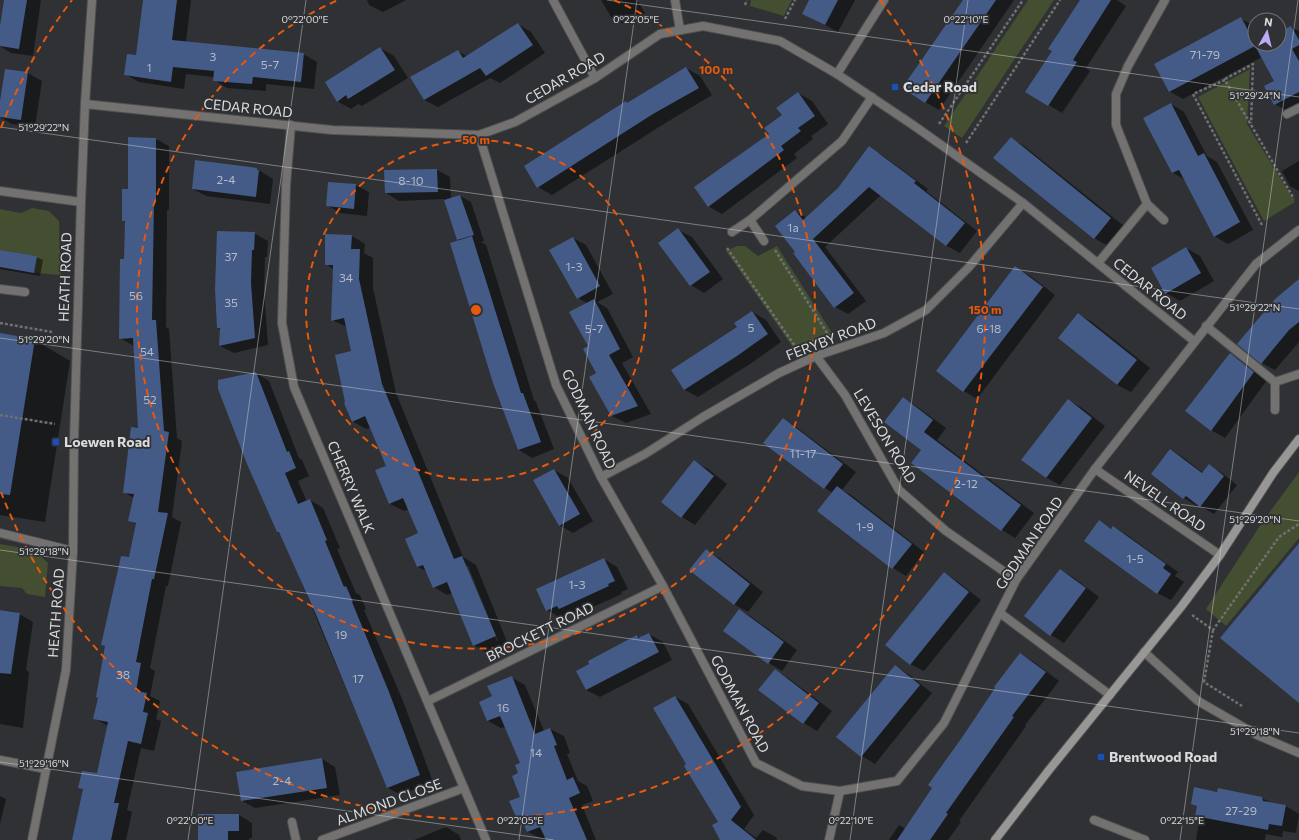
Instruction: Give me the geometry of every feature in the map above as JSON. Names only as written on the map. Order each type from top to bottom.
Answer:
[{"type":"street","name":"HEATH ROAD","points":[[32,840],[66,670],[73,551],[80,202],[92,0]]},
{"type":"street","points":[[553,0],[595,78]]},
{"type":"street","points":[[675,0],[680,30]]},
{"type":"street","points":[[837,74],[884,0]]},
{"type":"street","points":[[1164,220],[1147,204],[1116,125],[1116,94],[1128,66],[1165,0]]},
{"type":"street","name":"CEDAR ROAD","points":[[85,104],[332,130],[479,135],[515,122],[595,78],[660,34],[703,26],[780,41],[837,74],[913,125],[1023,203],[1194,342]]},
{"type":"street","points":[[732,232],[750,220],[842,141],[872,98]]},
{"type":"street","points":[[1287,114],[1299,108]]},
{"type":"street","name":"CHERRY WALK","points":[[292,125],[286,185],[282,323],[294,387],[486,840]]},
{"type":"street","name":"GODMAN ROAD","points":[[479,135],[556,385],[601,477],[663,586],[756,763],[802,786],[840,791],[897,781],[944,724],[1016,580],[1095,469],[1256,264],[1299,230]]},
{"type":"street","points":[[0,191],[80,202]]},
{"type":"street","name":"FERYBY ROAD","points":[[601,477],[644,454],[703,417],[779,373],[816,356],[884,333],[926,310],[969,268],[1023,203]]},
{"type":"street","points":[[1098,263],[1147,204]]},
{"type":"street","points":[[750,220],[764,241]]},
{"type":"street","points":[[0,289],[25,292]]},
{"type":"street","points":[[1206,326],[1275,382],[1276,410]]},
{"type":"street","name":"LEVESON ROAD","points":[[816,356],[845,395],[899,490],[946,531],[1016,580]]},
{"type":"street","points":[[1275,382],[1299,374]]},
{"type":"street","points":[[995,840],[1049,770],[1181,607],[1220,555],[1273,473],[1299,439]]},
{"type":"street","name":"NEVELL ROAD","points":[[1095,469],[1220,555]]},
{"type":"street","points":[[0,533],[73,551]]},
{"type":"street","name":"BROCKETT ROAD","points":[[428,701],[663,586]]},
{"type":"street","points":[[1000,613],[1110,695]]},
{"type":"street","points":[[1144,652],[1198,701],[1256,735],[1299,753]]},
{"type":"street","points":[[0,760],[46,769]]},
{"type":"street","name":"ALMOND CLOSE","points":[[322,840],[464,788]]},
{"type":"street","points":[[829,840],[840,791]]},
{"type":"street","points":[[1094,820],[1134,838],[1145,840]]},
{"type":"street","points":[[292,822],[296,840]]},
{"type":"path","points":[[745,5],[746,0]]},
{"type":"path","points":[[785,19],[795,0]]},
{"type":"path","points":[[938,124],[1023,0]]},
{"type":"path","points":[[966,143],[1060,0]]},
{"type":"path","points":[[1251,124],[1253,64],[1224,80],[1193,94],[1262,225]]},
{"type":"path","points":[[1224,80],[1294,199]]},
{"type":"path","points":[[732,232],[727,248],[805,361]]},
{"type":"path","points":[[764,241],[774,248],[836,349]]},
{"type":"path","points":[[0,323],[52,332]]},
{"type":"path","points":[[0,415],[54,424]]},
{"type":"path","points":[[1244,707],[1204,682],[1213,630],[1278,537],[1299,524]]},
{"type":"path","points":[[1181,607],[1213,630]]},
{"type":"green space","points":[[751,0],[792,0],[784,16],[750,6]]},
{"type":"green space","points":[[1028,0],[1054,0],[962,138],[944,126]]},
{"type":"green space","points":[[1250,69],[1247,124],[1295,202],[1264,221],[1198,97]]},
{"type":"green space","points":[[32,208],[49,211],[59,221],[61,275],[34,273],[36,256],[0,250],[0,209],[21,213]]},
{"type":"green space","points":[[737,246],[745,246],[758,256],[777,246],[834,336],[797,353],[726,251]]},
{"type":"green space","points":[[1299,472],[1299,538],[1226,626],[1206,609],[1261,524]]},
{"type":"green space","points":[[0,544],[26,549],[37,554],[48,563],[45,597],[27,594],[22,588],[0,586]]},
{"type":"building","points":[[4,0],[27,0],[19,49],[0,46],[0,26]]},
{"type":"building","points":[[143,0],[177,0],[172,40],[304,53],[301,82],[253,77],[252,84],[213,81],[214,71],[173,67],[171,82],[124,75],[127,54],[136,55]]},
{"type":"building","points":[[809,0],[838,0],[825,25],[802,14]]},
{"type":"building","points":[[963,0],[996,0],[925,103],[902,88]]},
{"type":"building","points":[[1080,0],[1111,0],[1073,60],[1077,62],[1048,106],[1025,92],[1052,51],[1048,49]]},
{"type":"building","points":[[1241,17],[1247,28],[1247,50],[1169,92],[1154,64]]},
{"type":"building","points":[[518,23],[533,45],[486,76],[480,68],[424,100],[410,77],[458,50],[463,58]]},
{"type":"building","points":[[1291,26],[1299,40],[1299,45],[1292,49],[1299,61],[1299,92],[1274,105],[1264,86],[1274,81],[1258,52],[1287,52],[1287,28]]},
{"type":"building","points":[[380,47],[395,70],[348,99],[346,95],[337,102],[325,82]]},
{"type":"building","points":[[686,67],[699,88],[653,114],[537,188],[524,166],[626,101],[627,103]]},
{"type":"building","points":[[5,69],[28,72],[21,120],[0,117],[0,101]]},
{"type":"building","points":[[798,92],[815,116],[798,128],[801,131],[781,146],[784,150],[708,207],[694,187],[769,134],[764,128],[782,115],[776,108]]},
{"type":"building","points":[[1171,103],[1198,156],[1204,153],[1240,222],[1214,237],[1179,170],[1172,173],[1143,118]]},
{"type":"building","points":[[128,137],[156,138],[156,203],[154,203],[152,320],[156,320],[164,431],[169,432],[158,512],[168,513],[154,579],[152,579],[136,662],[141,663],[136,691],[147,693],[143,712],[148,713],[141,744],[128,741],[114,803],[119,803],[111,840],[72,840],[83,789],[78,788],[82,771],[97,773],[108,722],[93,719],[98,698],[96,697],[105,646],[101,645],[121,556],[129,557],[136,523],[128,521],[134,494],[123,493],[131,427],[138,428],[133,338],[119,339],[120,259],[124,259],[125,221],[122,221],[122,189],[128,189]]},
{"type":"building","points":[[1011,137],[1111,218],[1094,239],[993,158]]},
{"type":"building","points":[[869,146],[916,181],[914,183],[965,223],[946,246],[869,187],[813,239],[854,293],[834,308],[775,226],[795,210],[803,220],[838,188]]},
{"type":"building","points":[[195,160],[257,168],[257,170],[259,170],[256,197],[192,189]]},
{"type":"building","points":[[437,169],[438,192],[385,193],[384,170]]},
{"type":"building","points":[[328,182],[356,184],[354,209],[326,206]]},
{"type":"building","points":[[460,195],[474,235],[457,240],[444,200]]},
{"type":"building","points":[[678,228],[710,272],[690,286],[658,243]]},
{"type":"building","points":[[217,231],[255,232],[254,250],[252,250],[251,283],[255,338],[219,346],[220,328],[217,328],[215,289]]},
{"type":"building","points":[[325,234],[352,235],[351,249],[360,249],[359,279],[382,384],[454,559],[462,556],[496,636],[473,646],[447,582],[433,588],[423,565],[417,567],[405,539],[418,533],[403,498],[389,504],[375,470],[386,466],[365,416],[352,422],[344,403],[335,355],[351,351],[344,318],[331,321],[333,265],[325,265]]},
{"type":"building","points":[[472,236],[521,393],[523,393],[541,442],[518,450],[493,383],[450,243]]},
{"type":"building","points":[[573,237],[600,286],[577,299],[549,250]]},
{"type":"building","points":[[1186,247],[1201,273],[1165,294],[1151,268]]},
{"type":"building","points":[[0,250],[37,256],[34,273],[0,267]]},
{"type":"building","points":[[1015,266],[1043,287],[963,392],[936,371]]},
{"type":"building","points":[[1299,279],[1299,322],[1289,330],[1261,364],[1237,344],[1275,299]]},
{"type":"building","points":[[594,299],[620,349],[609,355],[638,406],[611,416],[589,377],[596,373],[583,349],[588,346],[569,312]]},
{"type":"building","points":[[752,311],[768,334],[684,390],[671,370],[737,327],[734,323]]},
{"type":"building","points":[[1078,313],[1137,360],[1117,385],[1058,338]]},
{"type":"building","points":[[0,333],[35,339],[10,495],[0,494]]},
{"type":"building","points":[[1230,353],[1254,372],[1211,431],[1185,411]]},
{"type":"building","points":[[256,372],[287,452],[289,451],[296,468],[285,473],[298,504],[310,499],[327,540],[325,541],[344,587],[346,586],[353,602],[389,692],[420,775],[387,788],[317,617],[247,464],[218,389],[218,380]]},
{"type":"building","points":[[903,397],[933,420],[924,432],[1021,505],[1001,531],[911,463],[921,450],[884,422]]},
{"type":"building","points":[[1068,399],[1092,418],[1046,478],[1021,460]]},
{"type":"building","points":[[783,418],[843,464],[824,489],[763,443]]},
{"type":"building","points":[[1170,449],[1202,473],[1209,464],[1224,476],[1200,507],[1186,496],[1183,499],[1151,474]]},
{"type":"building","points":[[694,460],[714,476],[681,518],[661,502]]},
{"type":"building","points":[[554,469],[580,514],[559,526],[533,480]]},
{"type":"building","points":[[837,486],[912,544],[892,569],[817,511]]},
{"type":"building","points":[[1099,520],[1111,529],[1113,526],[1166,564],[1163,568],[1171,574],[1157,594],[1084,541]]},
{"type":"building","points":[[1299,543],[1299,703],[1220,638]]},
{"type":"building","points":[[706,549],[750,584],[734,605],[689,570]]},
{"type":"building","points":[[604,558],[615,581],[608,584],[609,586],[559,609],[557,606],[546,611],[536,589]]},
{"type":"building","points":[[1060,569],[1086,588],[1050,636],[1024,616]]},
{"type":"building","points":[[944,572],[969,592],[910,665],[885,645]]},
{"type":"building","points":[[739,609],[784,642],[768,664],[723,631]]},
{"type":"building","points":[[0,610],[20,613],[11,674],[0,673]]},
{"type":"building","points":[[649,633],[659,652],[586,690],[576,671],[589,664],[588,661],[637,635],[638,638]]},
{"type":"building","points":[[1020,653],[1046,672],[1012,716],[1014,717],[946,813],[948,814],[930,840],[897,840],[932,788],[928,785],[963,736],[995,688],[994,687]]},
{"type":"building","points":[[895,665],[920,685],[861,757],[836,737]]},
{"type":"building","points":[[775,669],[819,703],[803,724],[758,690]]},
{"type":"building","points":[[512,676],[535,734],[550,728],[557,745],[554,746],[567,780],[573,777],[580,793],[569,798],[587,840],[546,840],[540,827],[527,832],[523,823],[519,824],[509,801],[520,797],[512,776],[518,773],[515,765],[520,763],[500,716],[487,721],[479,702],[492,696],[487,686]]},
{"type":"building","points":[[675,696],[741,807],[731,820],[756,840],[720,840],[712,825],[718,822],[684,766],[686,764],[653,708]]},
{"type":"building","points":[[322,758],[327,788],[241,801],[236,772]]},
{"type":"building","points":[[1194,787],[1217,792],[1218,788],[1262,797],[1263,801],[1286,805],[1282,826],[1269,824],[1268,830],[1195,816],[1197,806],[1191,804]]},
{"type":"building","points":[[198,814],[239,814],[239,831],[228,831],[228,840],[198,840]]},
{"type":"place","name":"Cedar Road","points":[[895,87]]},
{"type":"place","name":"Loewen Road","points":[[56,442]]},
{"type":"place","name":"Brentwood Road","points":[[1101,757]]}]
